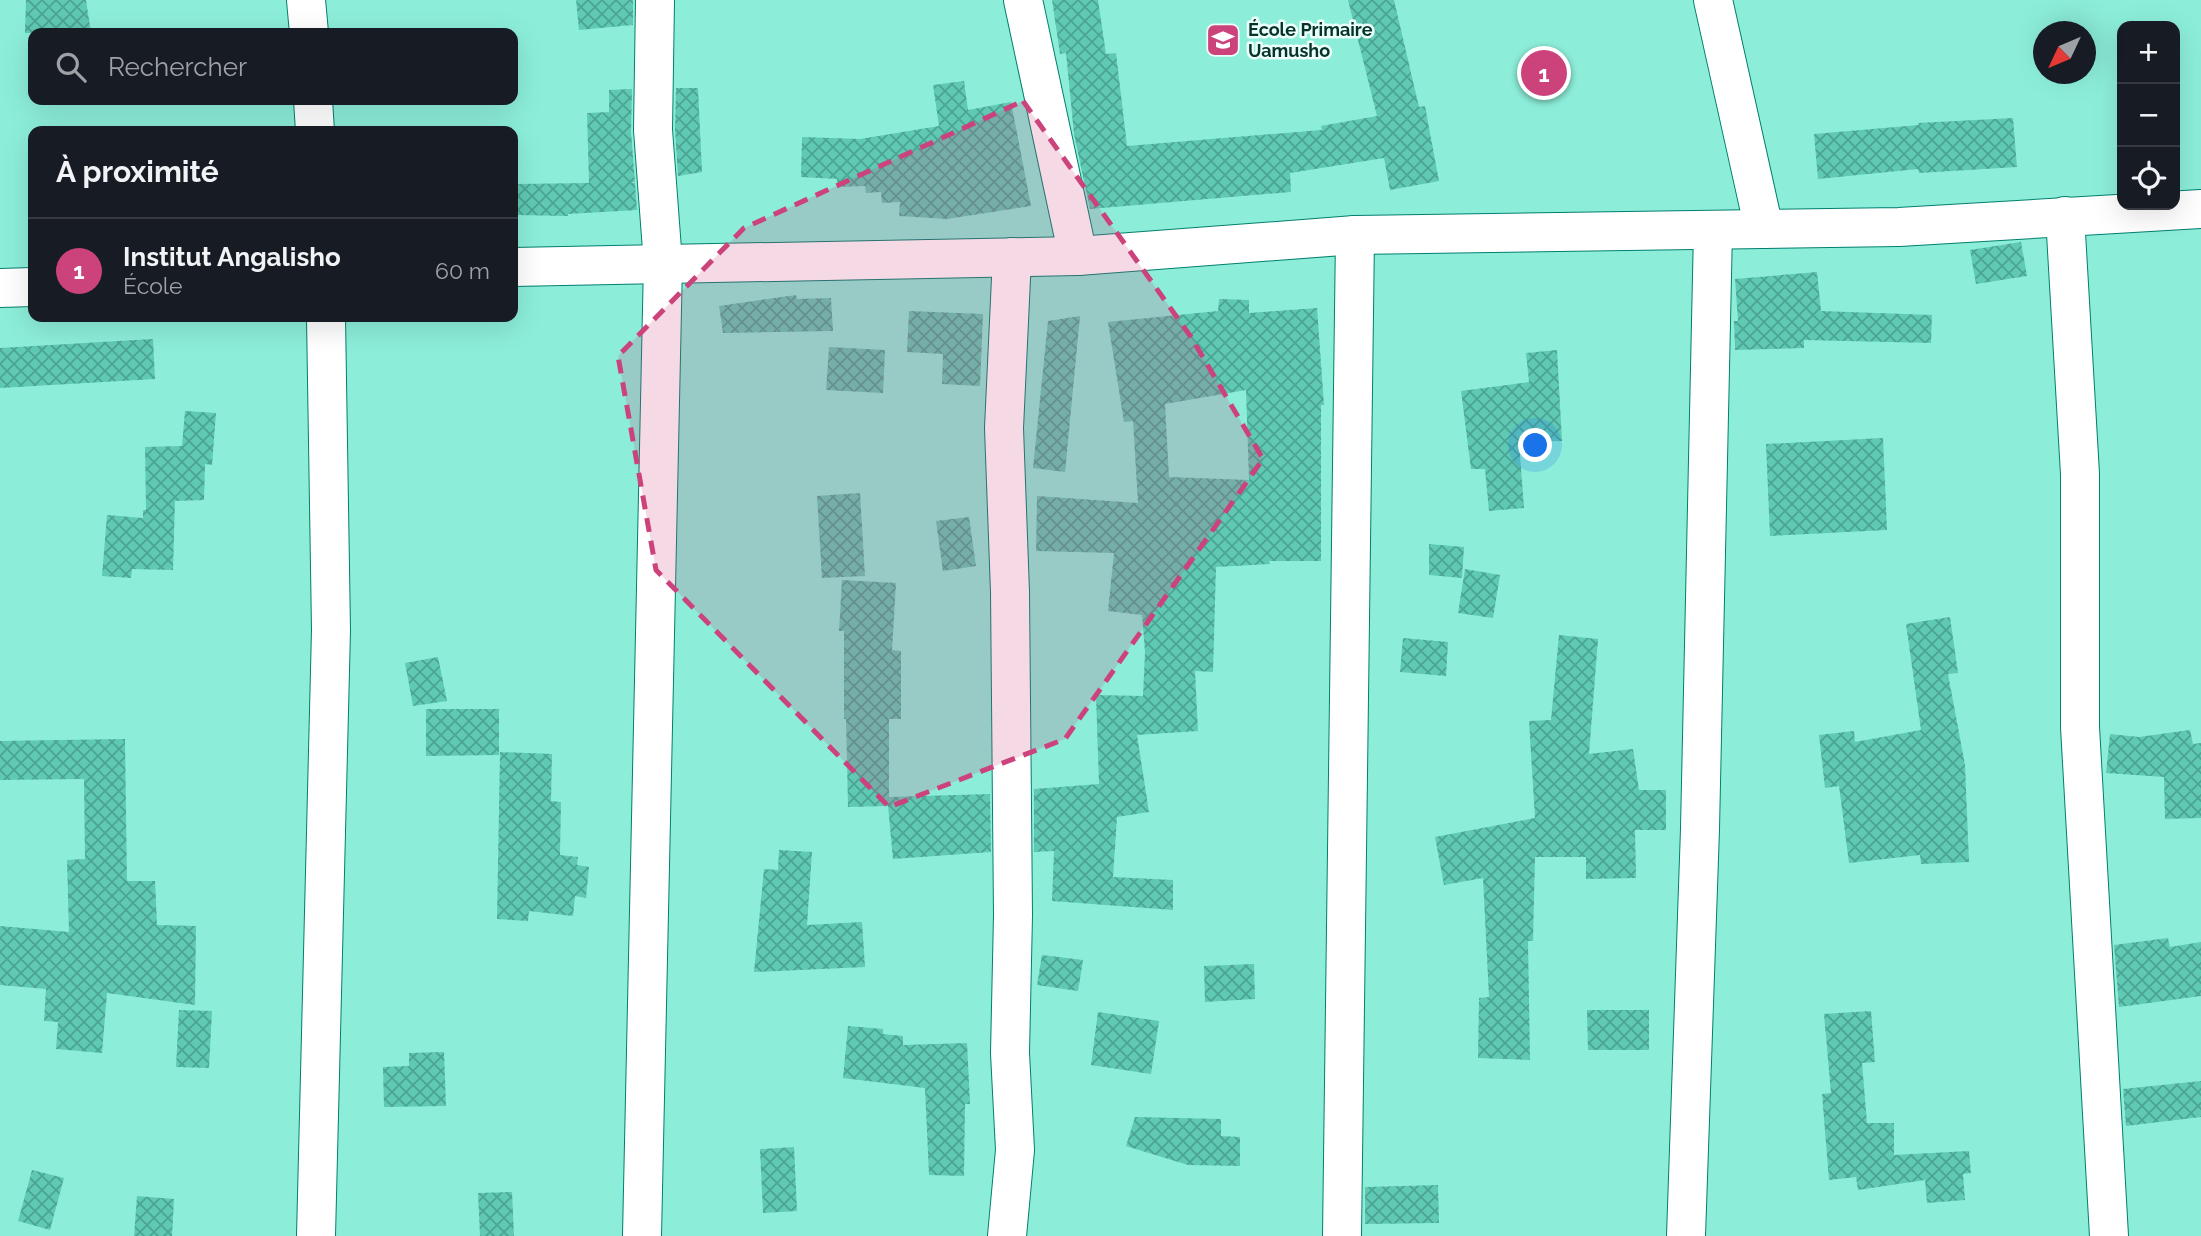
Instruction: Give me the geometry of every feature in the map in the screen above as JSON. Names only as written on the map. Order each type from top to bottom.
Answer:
[{"type":"street","points":[[306,0],[309,28]]},
{"type":"street","points":[[642,1236],[663,263],[653,130],[655,0]]},
{"type":"street","points":[[1023,0],[1078,256]]},
{"type":"street","points":[[1713,0],[1764,229]]},
{"type":"street","points":[[313,105],[316,126]]},
{"type":"street","points":[[518,267],[1078,256],[1355,235],[1899,227],[2201,209]]},
{"type":"street","points":[[2065,216],[2080,474],[2080,727],[2109,1236]]},
{"type":"street","points":[[1686,1236],[1700,829],[1713,230]]},
{"type":"street","points":[[1342,1236],[1355,235]]},
{"type":"street","points":[[1007,1236],[1015,1150],[1010,1053],[1013,902],[1010,633],[1004,428],[1012,257]]},
{"type":"street","points":[[0,288],[28,287]]},
{"type":"street","points":[[316,1236],[331,629],[326,322]]},
{"type":"highlighted area","points":[[1023,101],[1191,337],[1263,459],[1065,739],[889,807],[656,570],[618,356],[744,228]]},
{"type":"building","points":[[26,0],[86,0],[90,28],[28,28],[28,33],[25,33]]},
{"type":"building","points":[[576,0],[633,0],[633,25],[579,30]]},
{"type":"building","points":[[1052,0],[1098,0],[1106,54],[1116,53],[1127,146],[1322,130],[1321,126],[1377,116],[1348,0],[1394,0],[1419,107],[1425,106],[1439,181],[1390,190],[1384,158],[1290,173],[1291,192],[1090,209],[1074,134],[1066,53],[1060,54]]},
{"type":"building","points":[[964,81],[968,110],[1011,102],[1031,206],[947,219],[899,216],[900,202],[882,203],[881,192],[866,193],[865,186],[837,187],[837,179],[801,177],[802,137],[860,139],[939,126],[933,85]]},
{"type":"building","points":[[676,88],[698,88],[702,172],[678,176],[675,129]]},
{"type":"building","points":[[632,89],[631,132],[635,182],[630,183],[635,183],[637,210],[568,216],[518,215],[518,184],[589,183],[587,113],[609,112],[609,90]]},
{"type":"building","points":[[2013,118],[2017,167],[1919,173],[1918,169],[1818,179],[1814,134],[1919,125],[1918,123]]},
{"type":"building","points":[[2021,242],[2027,276],[1976,284],[1970,250]]},
{"type":"building","points":[[1817,272],[1821,311],[1932,315],[1931,343],[1804,340],[1804,348],[1735,350],[1734,321],[1738,321],[1735,279]]},
{"type":"building","points":[[796,295],[797,299],[831,298],[833,331],[723,333],[719,306]]},
{"type":"building","points":[[1219,299],[1249,300],[1249,313],[1317,308],[1324,405],[1321,405],[1321,561],[1269,561],[1270,564],[1216,567],[1213,672],[1195,671],[1198,731],[1137,735],[1149,812],[1117,817],[1113,877],[1173,880],[1173,910],[1052,901],[1054,851],[1034,852],[1034,789],[1099,784],[1096,695],[1143,696],[1145,652],[1142,615],[1108,611],[1114,553],[1036,551],[1037,496],[1138,503],[1133,421],[1124,422],[1108,322],[1218,311]],"holes":[[[1246,390],[1249,480],[1169,477],[1165,404]]]},
{"type":"building","points":[[909,311],[983,314],[980,386],[942,384],[943,354],[907,352]]},
{"type":"building","points":[[1080,316],[1065,472],[1033,468],[1048,321]]},
{"type":"building","points":[[153,339],[155,379],[0,388],[0,348]]},
{"type":"building","points":[[829,347],[885,350],[883,393],[826,390]]},
{"type":"building","points":[[1557,350],[1562,441],[1519,442],[1524,508],[1489,511],[1485,469],[1471,469],[1461,391],[1529,382],[1526,353]]},
{"type":"building","points":[[185,411],[216,413],[212,465],[205,464],[204,500],[175,501],[173,570],[132,569],[131,578],[102,576],[107,515],[143,518],[143,510],[146,510],[145,447],[182,446]]},
{"type":"building","points":[[1883,438],[1887,530],[1770,536],[1766,444]]},
{"type":"building","points":[[860,493],[865,576],[822,578],[817,496]]},
{"type":"building","points":[[969,517],[976,566],[943,571],[936,521]]},
{"type":"building","points":[[1429,544],[1464,547],[1462,578],[1429,575]]},
{"type":"building","points":[[1465,569],[1500,575],[1493,618],[1458,613]]},
{"type":"building","points":[[842,580],[896,583],[892,650],[901,651],[901,719],[889,719],[889,797],[990,794],[991,852],[893,859],[888,806],[848,807],[844,631],[839,631]]},
{"type":"building","points":[[1950,617],[1958,673],[1948,674],[1965,765],[1969,862],[1921,864],[1920,855],[1849,863],[1839,786],[1825,788],[1819,735],[1854,731],[1855,742],[1921,730],[1906,624]]},
{"type":"building","points":[[1559,635],[1598,639],[1589,754],[1633,749],[1639,790],[1666,790],[1666,830],[1635,830],[1636,878],[1586,879],[1586,857],[1535,857],[1533,941],[1528,941],[1530,1060],[1478,1058],[1479,998],[1489,997],[1483,878],[1444,885],[1435,837],[1535,818],[1529,721],[1551,720]]},
{"type":"building","points":[[1403,638],[1448,642],[1446,676],[1400,672]]},
{"type":"building","points":[[438,657],[447,701],[413,706],[405,663]]},
{"type":"building","points":[[426,709],[499,709],[499,755],[426,756]]},
{"type":"building","points":[[2190,730],[2193,744],[2201,743],[2201,818],[2165,819],[2164,777],[2106,773],[2110,734],[2139,737]]},
{"type":"building","points":[[125,739],[127,881],[155,881],[157,925],[196,926],[195,1005],[107,993],[102,1053],[56,1049],[58,1022],[44,1021],[46,989],[0,985],[0,926],[69,932],[67,860],[85,859],[84,779],[0,780],[0,741]]},
{"type":"building","points":[[500,752],[552,754],[551,801],[561,802],[560,855],[578,857],[577,865],[589,867],[586,898],[575,896],[573,916],[529,911],[528,921],[497,919]]},
{"type":"building","points":[[779,850],[812,852],[807,925],[862,922],[865,967],[754,972],[764,869],[778,870]]},
{"type":"building","points":[[2168,938],[2170,947],[2201,942],[2201,996],[2119,1007],[2114,945]]},
{"type":"building","points":[[1042,955],[1083,960],[1078,991],[1037,985]]},
{"type":"building","points":[[1254,964],[1255,999],[1205,1002],[1204,966]]},
{"type":"building","points":[[179,1010],[212,1011],[209,1068],[176,1067]]},
{"type":"building","points":[[1587,1010],[1649,1010],[1649,1050],[1588,1050]]},
{"type":"building","points":[[1871,1011],[1875,1062],[1862,1063],[1867,1123],[1894,1123],[1894,1155],[1969,1151],[1971,1173],[1963,1174],[1965,1200],[1927,1203],[1925,1180],[1858,1190],[1856,1177],[1829,1180],[1822,1094],[1831,1093],[1824,1014]]},
{"type":"building","points":[[1098,1012],[1159,1021],[1151,1074],[1091,1065]]},
{"type":"building","points":[[848,1026],[883,1029],[883,1034],[903,1036],[903,1045],[967,1043],[970,1104],[965,1104],[964,1176],[929,1175],[925,1088],[843,1078]]},
{"type":"building","points":[[444,1052],[446,1106],[384,1107],[383,1067],[409,1066],[409,1053]]},
{"type":"building","points":[[2201,1081],[2201,1117],[2126,1126],[2123,1089]]},
{"type":"building","points":[[1135,1117],[1221,1119],[1221,1136],[1240,1137],[1240,1166],[1188,1165],[1126,1146]]},
{"type":"building","points":[[794,1147],[797,1211],[763,1213],[760,1149]]},
{"type":"building","points":[[32,1170],[64,1178],[50,1230],[18,1221]]},
{"type":"building","points":[[1438,1185],[1439,1223],[1365,1224],[1365,1187]]},
{"type":"building","points":[[512,1192],[514,1236],[480,1236],[478,1193]]},
{"type":"building","points":[[137,1196],[174,1199],[172,1236],[134,1236]]},
{"type":"place","name":"École Primaire Uamusho","points":[[1223,40]]},
{"type":"place","name":"Institut Angalisho","points":[[1544,73]]}]
